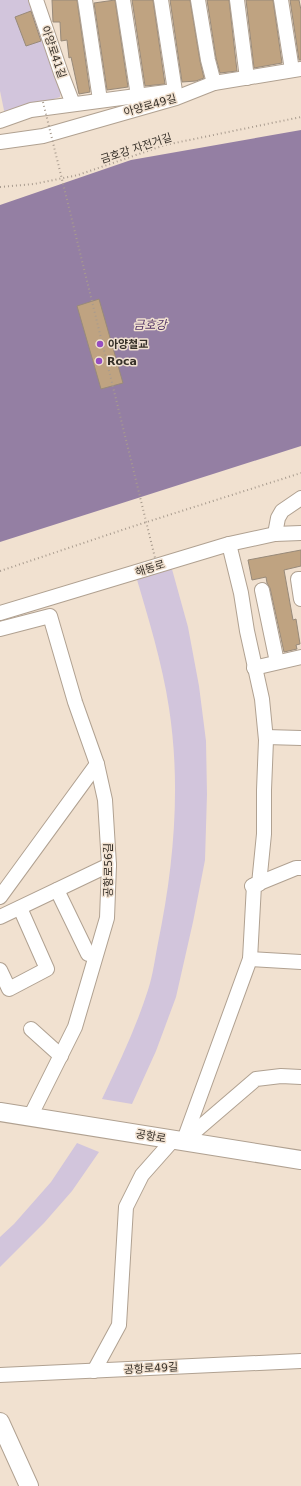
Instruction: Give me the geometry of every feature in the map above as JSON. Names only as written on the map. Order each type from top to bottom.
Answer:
[{"type":"main road","name":"공항로","points":[[0,1112],[301,1160]]},
{"type":"main road","points":[[0,1422],[29,1486]]},
{"type":"street","name":"아양로41길","points":[[36,0],[73,104]]},
{"type":"street","points":[[85,0],[100,100]]},
{"type":"street","points":[[123,0],[138,96]]},
{"type":"street","points":[[0,121],[31,110],[138,96],[176,95],[161,0]]},
{"type":"street","points":[[198,0],[208,60],[214,83]]},
{"type":"street","points":[[237,0],[247,78]]},
{"type":"street","points":[[281,0],[297,69]]},
{"type":"street","name":"아양로49길","points":[[0,142],[43,136],[214,83],[297,69]]},
{"type":"street","points":[[275,534],[278,518],[282,511],[301,498]]},
{"type":"street","name":"해동로","points":[[0,613],[229,544],[275,534],[301,532]]},
{"type":"street","points":[[229,544],[241,593],[254,668],[262,699],[266,738],[264,834],[254,885],[250,959],[184,1140],[256,1079],[281,1076],[301,1077]]},
{"type":"street","points":[[301,579],[298,580],[301,599]]},
{"type":"street","points":[[262,590],[277,662]]},
{"type":"street","name":"공항로56길","points":[[0,629],[50,616],[75,702],[97,764],[105,800],[110,865],[106,918],[75,1027],[30,1117]]},
{"type":"street","points":[[254,668],[301,656]]},
{"type":"street","points":[[266,738],[301,738]]},
{"type":"street","points":[[0,897],[97,764]]},
{"type":"street","points":[[0,916],[110,865]]},
{"type":"street","points":[[254,885],[296,868],[301,868]]},
{"type":"street","points":[[57,890],[88,954]]},
{"type":"street","points":[[0,970],[9,989],[47,969],[20,908]]},
{"type":"street","points":[[250,959],[301,962]]},
{"type":"street","points":[[31,1029],[61,1056]]},
{"type":"street","points":[[94,1371],[119,1325],[126,1207],[142,1175],[173,1140]]},
{"type":"street","name":"공항로49길","points":[[0,1375],[301,1361]]},
{"type":"path","points":[[43,102],[157,566]]},
{"type":"path","name":"금호강 자전거길","points":[[0,187],[34,184],[78,175],[165,145],[301,117]]},
{"type":"path","points":[[0,571],[128,528],[301,473]]},
{"type":"shaded area","points":[[0,0],[29,0],[61,88],[60,97],[5,115],[0,91]]},
{"type":"shaded area","points":[[170,562],[188,627],[199,686],[206,741],[207,794],[205,860],[176,997],[156,1051],[132,1104],[102,1099],[133,1032],[151,978],[164,914],[172,855],[175,796],[173,737],[163,674],[135,573]]},
{"type":"shaded area","points":[[77,1143],[99,1152],[72,1191],[44,1223],[0,1267],[0,1237],[14,1224],[51,1182]]},
{"type":"water","name":"금호강","points":[[301,130],[301,446],[0,542],[0,205],[131,160]]},
{"type":"building","points":[[52,0],[77,0],[90,92],[79,94],[71,57],[69,58],[67,40],[61,41],[60,22],[53,22]]},
{"type":"building","points":[[115,0],[128,87],[107,90],[94,3]]},
{"type":"building","points":[[132,0],[153,0],[165,84],[145,86]]},
{"type":"building","points":[[170,0],[190,0],[204,78],[196,81],[182,82]]},
{"type":"building","points":[[207,0],[229,0],[237,71],[220,73],[216,58]]},
{"type":"building","points":[[246,0],[273,0],[282,63],[254,68]]},
{"type":"building","points":[[290,0],[299,0],[301,10],[301,60],[299,60]]},
{"type":"building","points":[[31,11],[41,41],[26,46],[15,17]]},
{"type":"building","name":"아양철교","points":[[99,299],[123,383],[101,389],[77,306]]},
{"type":"building","points":[[301,550],[301,566],[284,570],[293,620],[296,619],[300,644],[296,645],[297,649],[284,652],[270,588],[266,577],[252,580],[248,560]]},
{"type":"place","name":"아양철교","points":[[100,344]]},
{"type":"place","name":"Roca","points":[[99,361]]}]
